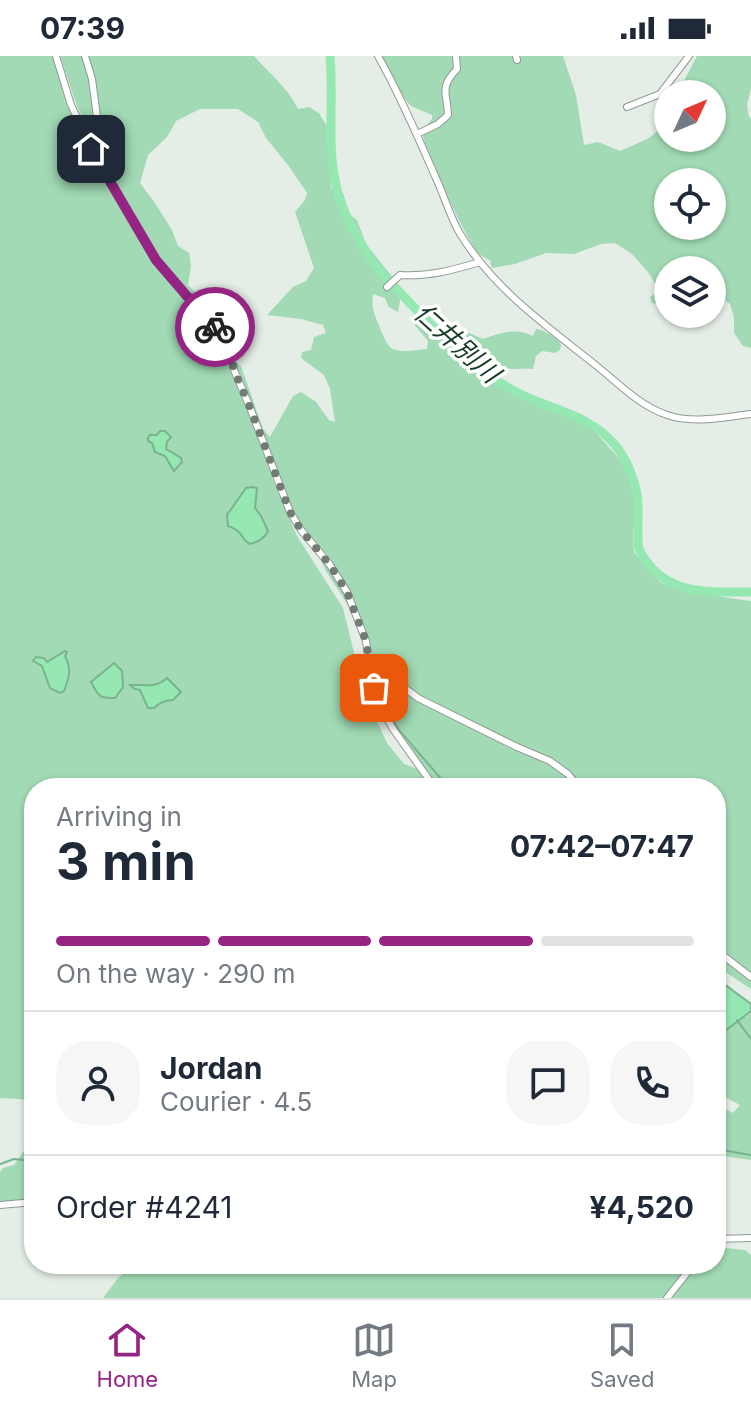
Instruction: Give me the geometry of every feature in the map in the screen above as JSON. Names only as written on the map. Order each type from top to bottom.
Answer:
[{"type":"street","points":[[56,56],[71,105],[91,149],[156,260],[217,330],[290,512],[347,592],[366,641],[374,688],[382,710],[428,778]]},
{"type":"street","points":[[85,56],[92,79],[97,117],[91,149]]},
{"type":"street","points":[[378,56],[400,95],[458,230],[480,262],[512,297],[649,407],[665,415],[694,419],[751,414]]},
{"type":"street","points":[[417,134],[438,124],[448,115],[445,87],[447,79],[457,69],[456,56]]},
{"type":"street","points":[[627,107],[660,94],[689,56]]},
{"type":"street","points":[[387,287],[400,275],[444,272],[480,262]]},
{"type":"street","points":[[370,667],[390,664],[398,683],[425,702],[550,761],[571,778]]},
{"type":"street","points":[[726,958],[751,977]]},
{"type":"street","points":[[0,1205],[24,1203]]},
{"type":"street","points":[[726,1239],[751,1238]]},
{"type":"street","points":[[667,1298],[686,1274]]},
{"type":"shaded area","points":[[0,56],[53,56],[64,95],[86,145],[131,225],[77,106],[60,56],[254,56],[284,88],[298,109],[309,107],[319,113],[328,128],[331,188],[343,193],[350,215],[357,220],[366,244],[402,289],[398,312],[389,307],[385,298],[373,294],[374,314],[389,346],[401,351],[427,349],[428,341],[412,322],[412,316],[416,314],[475,370],[501,388],[525,399],[544,403],[594,431],[622,462],[637,499],[634,552],[660,582],[680,591],[751,601],[751,989],[726,973],[726,778],[24,778],[24,1099],[0,1098]],"holes":[[[200,109],[238,109],[258,122],[266,138],[307,193],[295,212],[314,268],[306,281],[293,287],[267,315],[323,325],[326,333],[314,337],[311,350],[302,352],[301,358],[324,375],[330,389],[335,422],[329,420],[316,402],[301,392],[293,396],[270,437],[263,429],[241,366],[236,362],[217,321],[188,285],[191,266],[189,253],[178,246],[172,230],[140,183],[148,155],[167,137],[176,121]],[[273,475],[367,635],[378,685],[390,714],[424,769],[404,764],[387,743],[364,694],[343,608],[297,536]]]},
{"type":"shaded area","points":[[381,56],[563,56],[576,95],[584,145],[598,142],[620,151],[654,134],[654,152],[726,152],[726,80],[684,80],[697,56],[751,56],[751,88],[747,105],[751,117],[751,348],[743,346],[734,333],[734,317],[726,301],[726,256],[654,256],[654,282],[632,254],[615,243],[601,244],[574,254],[546,253],[492,268],[490,260],[479,254],[466,232],[425,144],[423,135],[432,115],[411,106]]},
{"type":"shaded area","points":[[536,329],[550,334],[561,345],[555,353],[542,351],[536,356],[533,369],[504,367],[490,355],[471,349],[461,339],[469,333],[483,339],[514,331],[533,336]]},
{"type":"shaded area","points":[[160,431],[171,437],[166,449],[181,458],[182,462],[174,471],[165,456],[155,452],[148,441],[150,435],[157,435]]},
{"type":"shaded area","points":[[246,488],[257,488],[255,508],[268,531],[250,544],[237,530],[228,526],[227,515]]},
{"type":"shaded area","points":[[65,651],[69,674],[64,691],[60,693],[50,688],[42,666],[33,661],[36,657],[44,658],[47,662]]},
{"type":"shaded area","points":[[114,663],[122,671],[123,687],[115,698],[101,696],[91,682]]},
{"type":"shaded area","points":[[167,678],[181,692],[173,700],[154,708],[148,708],[140,690],[130,685],[154,685]]},
{"type":"shaded area","points":[[726,985],[751,1004],[751,1011],[726,1030]]},
{"type":"shaded area","points":[[751,1012],[751,1160],[726,1156],[726,1109],[733,1113],[740,1105],[726,1098],[726,1025],[738,1016],[746,1017]]},
{"type":"shaded area","points":[[24,1151],[24,1202],[0,1204],[0,1172],[14,1165]]},
{"type":"shaded area","points":[[726,1248],[745,1250],[751,1255],[751,1298],[103,1298],[123,1274],[726,1274]]},
{"type":"waterway","name":"仁井別川","points":[[330,56],[331,140],[337,189],[343,209],[379,270],[471,362],[514,391],[581,419],[615,445],[632,474],[636,488],[639,549],[660,576],[702,591],[751,592]]},
{"type":"waterway","points":[[383,704],[399,730],[440,778]]},
{"type":"waterway","points":[[737,1020],[751,1039]]},
{"type":"waterway","points":[[726,1151],[751,1155]]},
{"type":"waterway","points":[[0,1164],[14,1159],[24,1160]]},
{"type":"way so far","points":[[215,327],[232,361],[290,512],[347,592],[366,641],[374,688]]},
{"type":"route","points":[[91,149],[156,260],[215,327]]}]
